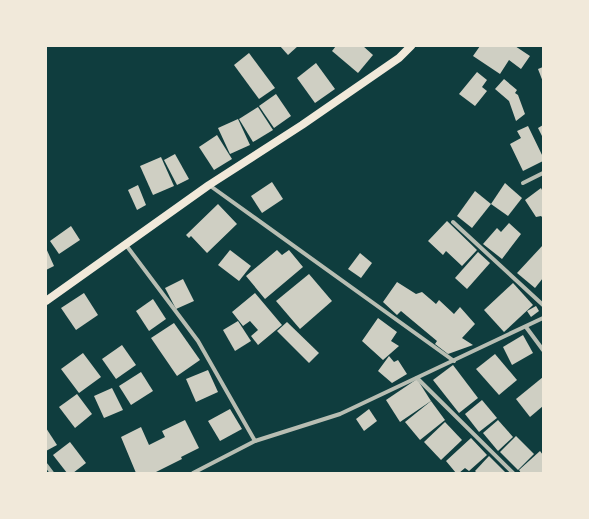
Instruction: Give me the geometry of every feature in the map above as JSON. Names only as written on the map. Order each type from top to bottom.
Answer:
[{"type":"main road","points":[[46,301],[209,185],[302,125],[399,58],[411,46]]},
{"type":"street","points":[[523,183],[543,173]]},
{"type":"street","points":[[209,185],[454,361]]},
{"type":"street","points":[[453,222],[543,305]]},
{"type":"street","points":[[126,245],[198,341],[255,441]]},
{"type":"street","points":[[193,473],[255,441],[340,414],[543,318]]},
{"type":"street","points":[[526,327],[543,350]]},
{"type":"street","points":[[417,378],[513,473]]},
{"type":"street","points":[[46,465],[52,473]]},
{"type":"building","points":[[280,46],[298,46],[288,55]]},
{"type":"building","points":[[336,46],[363,46],[373,55],[358,73],[332,51]]},
{"type":"building","points":[[480,46],[515,46],[530,56],[521,69],[509,60],[500,74],[473,56]]},
{"type":"building","points":[[249,53],[275,88],[259,99],[234,65]]},
{"type":"building","points":[[316,63],[335,89],[315,103],[297,78]]},
{"type":"building","points":[[543,67],[543,82],[538,69]]},
{"type":"building","points":[[477,72],[487,80],[482,87],[487,91],[475,106],[459,94]]},
{"type":"building","points":[[504,79],[517,90],[515,93],[518,95],[525,114],[516,121],[509,101],[495,89]]},
{"type":"building","points":[[276,94],[291,116],[274,128],[259,106]]},
{"type":"building","points":[[258,107],[273,130],[253,142],[239,119]]},
{"type":"building","points":[[238,119],[250,145],[230,154],[218,128]]},
{"type":"building","points":[[543,125],[543,138],[538,128]]},
{"type":"building","points":[[528,126],[543,157],[543,161],[523,171],[510,144],[521,138],[517,131]]},
{"type":"building","points":[[217,135],[232,159],[214,170],[199,147]]},
{"type":"building","points":[[175,154],[189,179],[177,185],[164,160]]},
{"type":"building","points":[[161,157],[174,186],[153,195],[140,166]]},
{"type":"building","points":[[272,182],[283,199],[262,213],[251,196]]},
{"type":"building","points":[[505,183],[522,198],[508,216],[491,204]]},
{"type":"building","points":[[138,185],[146,205],[137,210],[128,190]]},
{"type":"building","points":[[541,188],[543,192],[543,218],[541,216],[536,217],[525,200]]},
{"type":"building","points":[[475,191],[491,204],[472,228],[457,216]]},
{"type":"building","points":[[218,204],[237,224],[207,253],[191,236],[189,238],[186,235]]},
{"type":"building","points":[[447,221],[477,250],[462,266],[446,251],[443,255],[428,241]]},
{"type":"building","points":[[509,223],[521,234],[502,259],[483,244],[497,228],[501,232]]},
{"type":"building","points":[[71,226],[80,240],[59,254],[50,241]]},
{"type":"building","points":[[543,245],[543,278],[535,288],[517,273]]},
{"type":"building","points":[[46,248],[54,266],[46,270]]},
{"type":"building","points":[[230,250],[251,266],[239,281],[218,265]]},
{"type":"building","points":[[277,250],[282,255],[289,250],[303,267],[265,299],[246,276]]},
{"type":"building","points":[[478,252],[490,263],[467,289],[455,278]]},
{"type":"building","points":[[360,253],[372,263],[361,278],[348,269]]},
{"type":"building","points":[[309,274],[332,301],[300,329],[276,301]]},
{"type":"building","points":[[183,279],[194,301],[176,309],[165,288]]},
{"type":"building","points":[[397,282],[416,294],[422,292],[436,304],[439,300],[454,314],[460,307],[475,324],[462,338],[473,345],[448,354],[435,344],[437,341],[401,311],[397,315],[383,302]]},
{"type":"building","points":[[513,283],[533,305],[504,332],[484,310]]},
{"type":"building","points":[[84,293],[98,315],[76,330],[61,308]]},
{"type":"building","points":[[255,293],[282,325],[258,345],[251,336],[258,330],[250,321],[243,326],[232,312]]},
{"type":"building","points":[[153,299],[166,319],[149,331],[136,311]]},
{"type":"building","points":[[536,306],[539,311],[531,317],[527,311]]},
{"type":"building","points":[[378,318],[397,332],[391,341],[399,346],[383,360],[362,341]]},
{"type":"building","points":[[238,321],[251,341],[235,351],[223,330]]},
{"type":"building","points":[[287,322],[319,353],[309,363],[277,331]]},
{"type":"building","points":[[174,323],[200,360],[177,376],[151,338]]},
{"type":"building","points":[[523,335],[533,353],[512,365],[503,347]]},
{"type":"building","points":[[122,345],[136,365],[116,379],[102,359]]},
{"type":"building","points":[[83,353],[101,377],[79,393],[61,369]]},
{"type":"building","points":[[495,354],[517,380],[499,395],[476,369]]},
{"type":"building","points":[[389,356],[394,362],[398,360],[407,374],[392,383],[378,371]]},
{"type":"building","points":[[453,365],[478,398],[459,413],[433,380]]},
{"type":"building","points":[[208,370],[218,392],[196,402],[186,379]]},
{"type":"building","points":[[141,372],[153,391],[131,405],[119,386]]},
{"type":"building","points":[[543,377],[543,406],[530,417],[516,399]]},
{"type":"building","points":[[417,379],[431,401],[400,422],[386,400]]},
{"type":"building","points":[[112,388],[123,410],[104,418],[94,396]]},
{"type":"building","points":[[77,394],[92,414],[75,428],[59,407]]},
{"type":"building","points":[[482,400],[497,418],[479,432],[465,414]]},
{"type":"building","points":[[431,401],[445,420],[420,440],[405,422]]},
{"type":"building","points":[[230,409],[242,429],[220,441],[208,421]]},
{"type":"building","points":[[369,409],[377,421],[364,431],[356,419]]},
{"type":"building","points":[[185,420],[199,448],[181,457],[182,459],[154,473],[136,473],[121,437],[141,427],[149,445],[165,437],[162,431]]},
{"type":"building","points":[[498,420],[513,437],[498,451],[483,433]]},
{"type":"building","points":[[445,422],[462,440],[441,460],[424,442]]},
{"type":"building","points":[[46,428],[57,445],[46,451]]},
{"type":"building","points":[[516,436],[534,454],[518,470],[500,452]]},
{"type":"building","points":[[471,438],[487,455],[469,471],[465,468],[459,473],[456,473],[446,461]]},
{"type":"building","points":[[70,442],[86,463],[73,473],[67,473],[53,455]]},
{"type":"building","points":[[540,451],[543,455],[543,473],[521,473],[519,470]]},
{"type":"building","points":[[489,456],[505,472],[504,473],[477,473],[475,471]]}]
